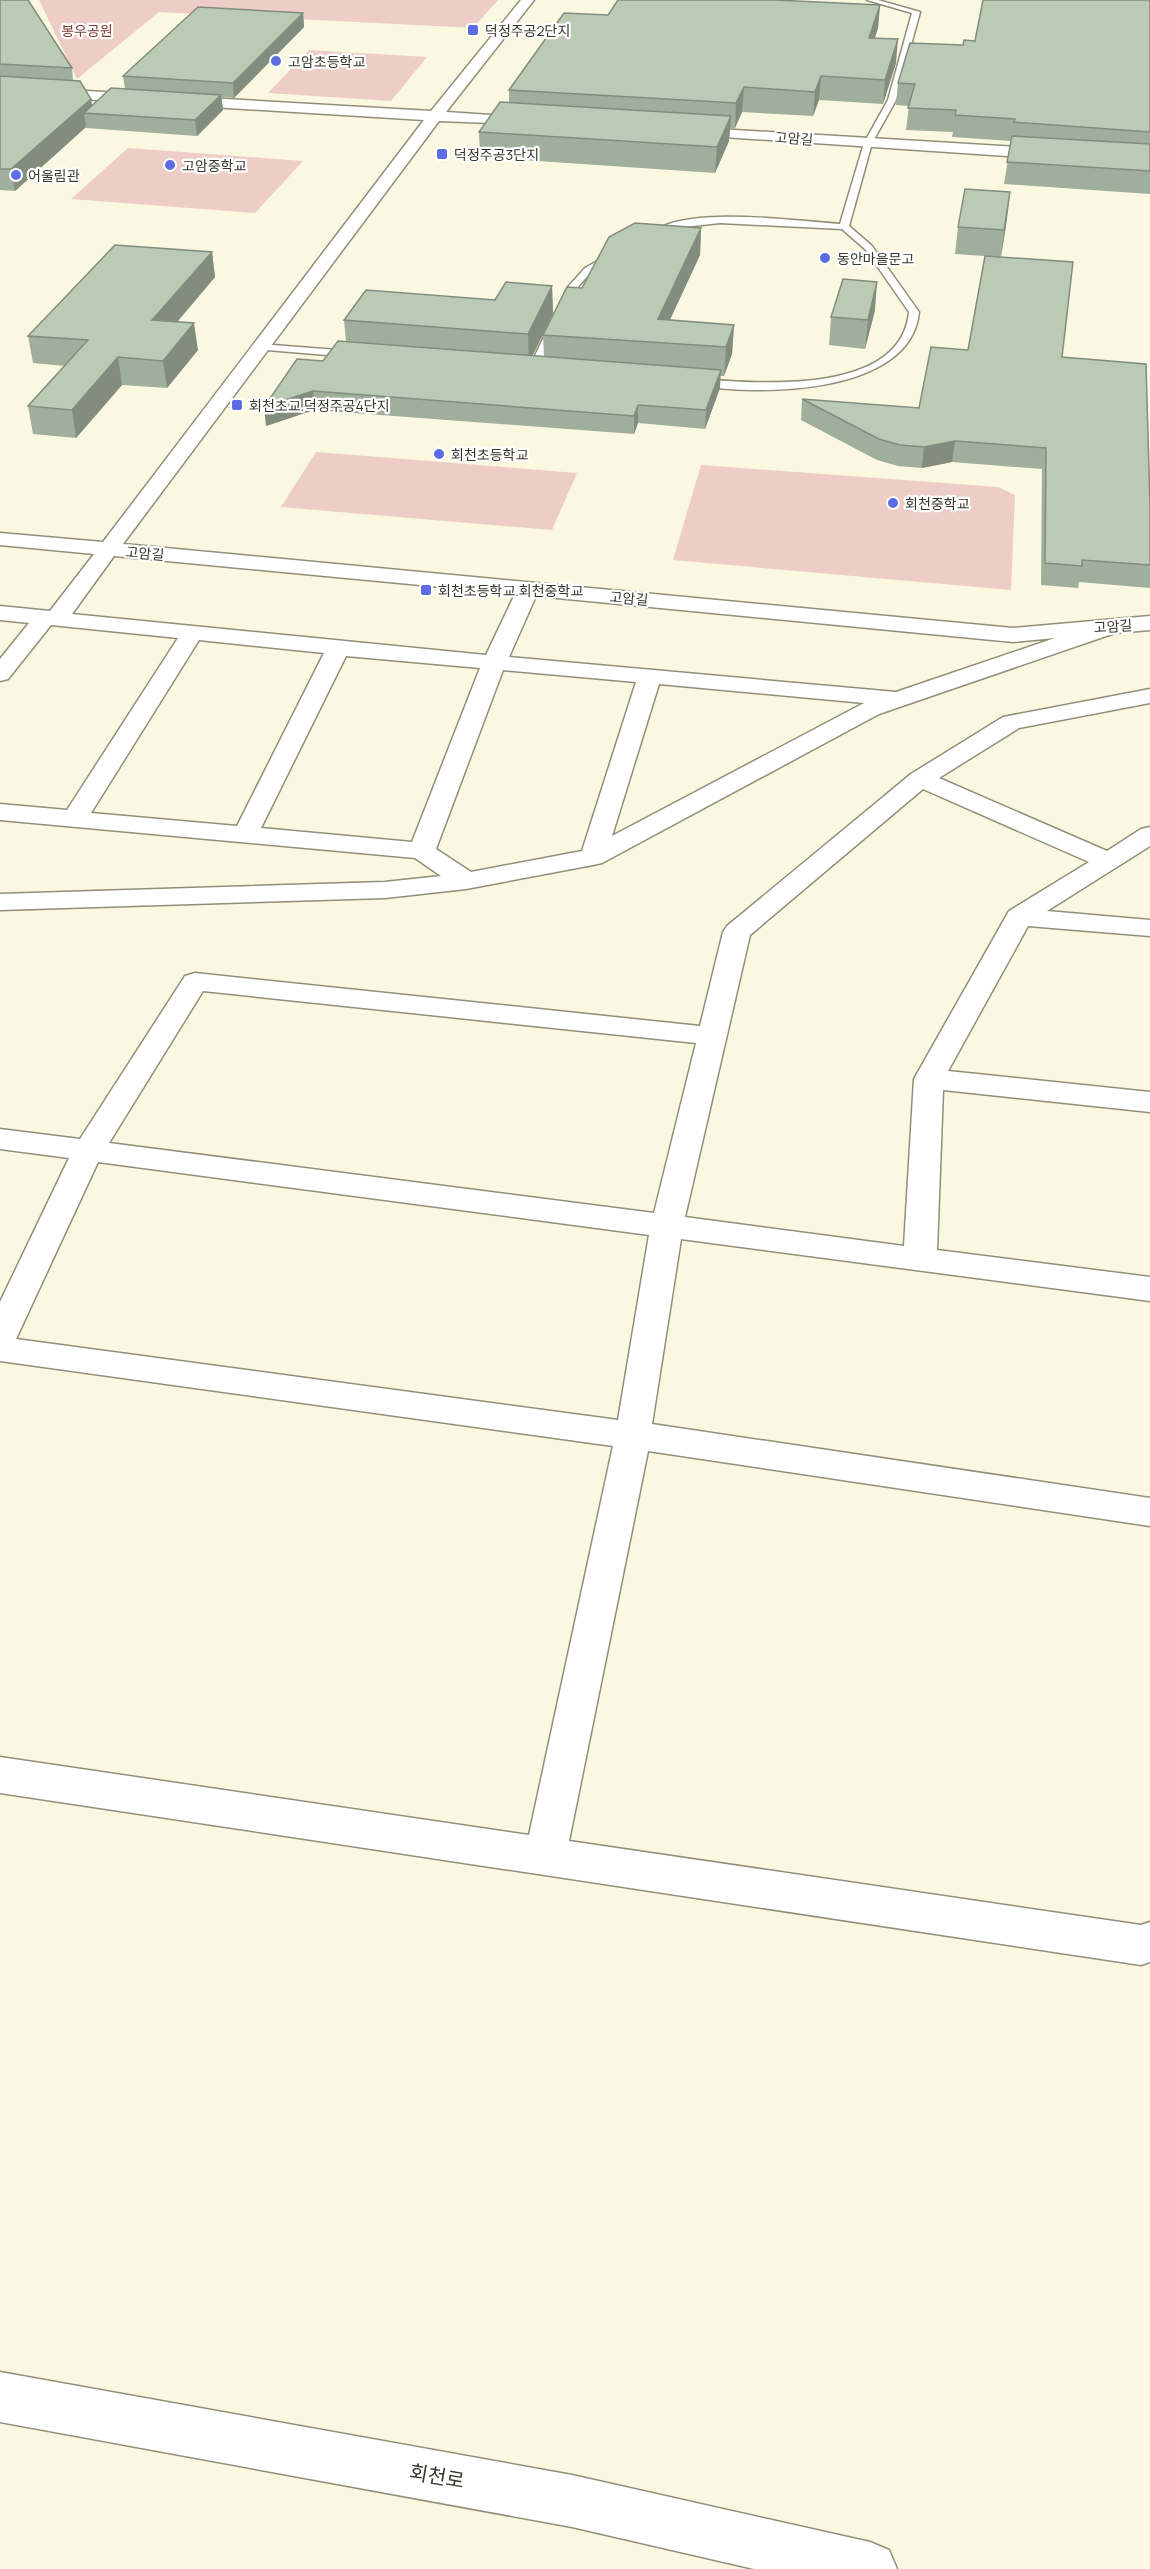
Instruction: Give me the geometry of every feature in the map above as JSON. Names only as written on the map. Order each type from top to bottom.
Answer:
[{"type":"street","name":"고암길","points":[[109,549],[259,347],[528,0]]},
{"type":"street","points":[[0,90],[545,123]]},
{"type":"street","name":"고암길","points":[[665,130],[1068,155]]},
{"type":"street","name":"고암길","points":[[0,539],[1013,634],[1150,623]]},
{"type":"street","points":[[0,674],[109,549]]},
{"type":"street","points":[[422,851],[494,663],[529,588]]},
{"type":"street","points":[[0,613],[649,678],[897,699]]},
{"type":"street","points":[[0,902],[385,890],[466,881],[593,857],[871,709],[1113,626]]},
{"type":"street","points":[[74,819],[193,632]]},
{"type":"street","points":[[245,835],[338,648]]},
{"type":"street","points":[[593,857],[649,678]]},
{"type":"street","points":[[545,1856],[633,1435],[667,1226],[737,932],[920,779],[1012,723],[1150,696]]},
{"type":"street","points":[[920,779],[1109,861]]},
{"type":"street","points":[[0,812],[422,851],[466,881]]},
{"type":"street","points":[[920,1259],[929,1079],[1019,917],[1150,835]]},
{"type":"street","points":[[1019,917],[1150,928]]},
{"type":"street","points":[[0,1337],[88,1150],[195,982],[712,1036]]},
{"type":"street","points":[[929,1079],[1150,1102]]},
{"type":"street","points":[[0,1139],[1150,1289]]},
{"type":"street","points":[[0,1349],[633,1435],[1150,1512]]},
{"type":"street","points":[[0,1775],[1141,1945],[1150,1942]]},
{"type":"street","name":"회천로","points":[[0,2397],[572,2501],[870,2569]]},
{"type":"lane","points":[[844,227],[868,143],[892,100],[916,12],[870,0]]},
{"type":"lane","points":[[641,240],[662,229],[701,222],[753,222],[844,227],[869,249],[914,312],[912,333],[886,361],[845,379],[789,386],[682,380]]},
{"type":"lane","points":[[534,368],[554,330],[568,292],[587,270],[621,252]]},
{"type":"lane","points":[[259,347],[366,355]]},
{"type":"lane","points":[[522,367],[545,369]]},
{"type":"green space","name":"봉우공원","points":[[39,0],[498,0],[473,28],[159,12],[77,79]]},
{"type":"green space","points":[[309,50],[427,57],[391,101],[268,93]]},
{"type":"green space","points":[[128,148],[303,161],[255,213],[71,199]]},
{"type":"green space","points":[[316,452],[577,473],[552,530],[281,507]]},
{"type":"green space","points":[[701,465],[998,487],[1015,495],[1011,590],[673,560]]},
{"type":"building","points":[[0,0],[28,0],[72,68],[0,64]]},
{"type":"building","points":[[618,0],[776,0],[880,5],[869,38],[898,39],[885,80],[821,76],[815,92],[744,87],[736,103],[509,90],[564,13],[608,15]]},
{"type":"building","points":[[983,0],[1150,0],[1150,132],[1014,122],[1015,119],[955,115],[956,110],[908,108],[915,84],[898,83],[910,43],[963,45],[964,40],[975,41]]},
{"type":"building","points":[[198,7],[303,13],[233,83],[123,76]]},
{"type":"building","points":[[0,76],[80,81],[91,99],[11,169],[0,169]]},
{"type":"building","points":[[111,88],[221,95],[195,120],[84,113]]},
{"type":"building","points":[[500,102],[731,116],[717,147],[479,132]]},
{"type":"building","points":[[1012,136],[1150,144],[1150,171],[1007,162]]},
{"type":"building","points":[[965,189],[1010,192],[1004,230],[958,227]]},
{"type":"building","points":[[635,223],[701,228],[658,319],[734,325],[726,347],[543,335],[567,287],[582,288],[609,237]]},
{"type":"building","points":[[115,245],[212,252],[152,320],[194,323],[163,361],[118,357],[72,410],[28,406],[88,340],[28,336]]},
{"type":"building","points":[[985,256],[1073,262],[1062,357],[1146,364],[1150,565],[1082,560],[1082,566],[1045,563],[1046,448],[955,441],[924,447],[900,445],[879,439],[802,399],[919,408],[931,347],[968,350]]},
{"type":"building","points":[[843,279],[877,282],[868,320],[831,317]]},
{"type":"building","points":[[506,282],[552,286],[528,334],[344,320],[366,290],[495,300]]},
{"type":"building","points":[[338,341],[721,370],[706,410],[638,405],[634,416],[313,391],[264,407],[297,359],[323,361]]},
{"type":"place","name":"덕정주공2단지","points":[[473,30]]},
{"type":"place","name":"고암초등학교","points":[[276,61]]},
{"type":"place","name":"덕정주공3단지","points":[[442,154]]},
{"type":"place","name":"고암중학교","points":[[170,165]]},
{"type":"place","name":"어울림관","points":[[16,175]]},
{"type":"place","name":"동안마을문고","points":[[825,258]]},
{"type":"place","name":"회천초교.덕정주공4단지","points":[[237,405]]},
{"type":"place","name":"회천초등학교","points":[[439,454]]},
{"type":"place","name":"회천중학교","points":[[893,503]]},
{"type":"place","name":"회천초등학교.회천중학교","points":[[426,590]]}]
